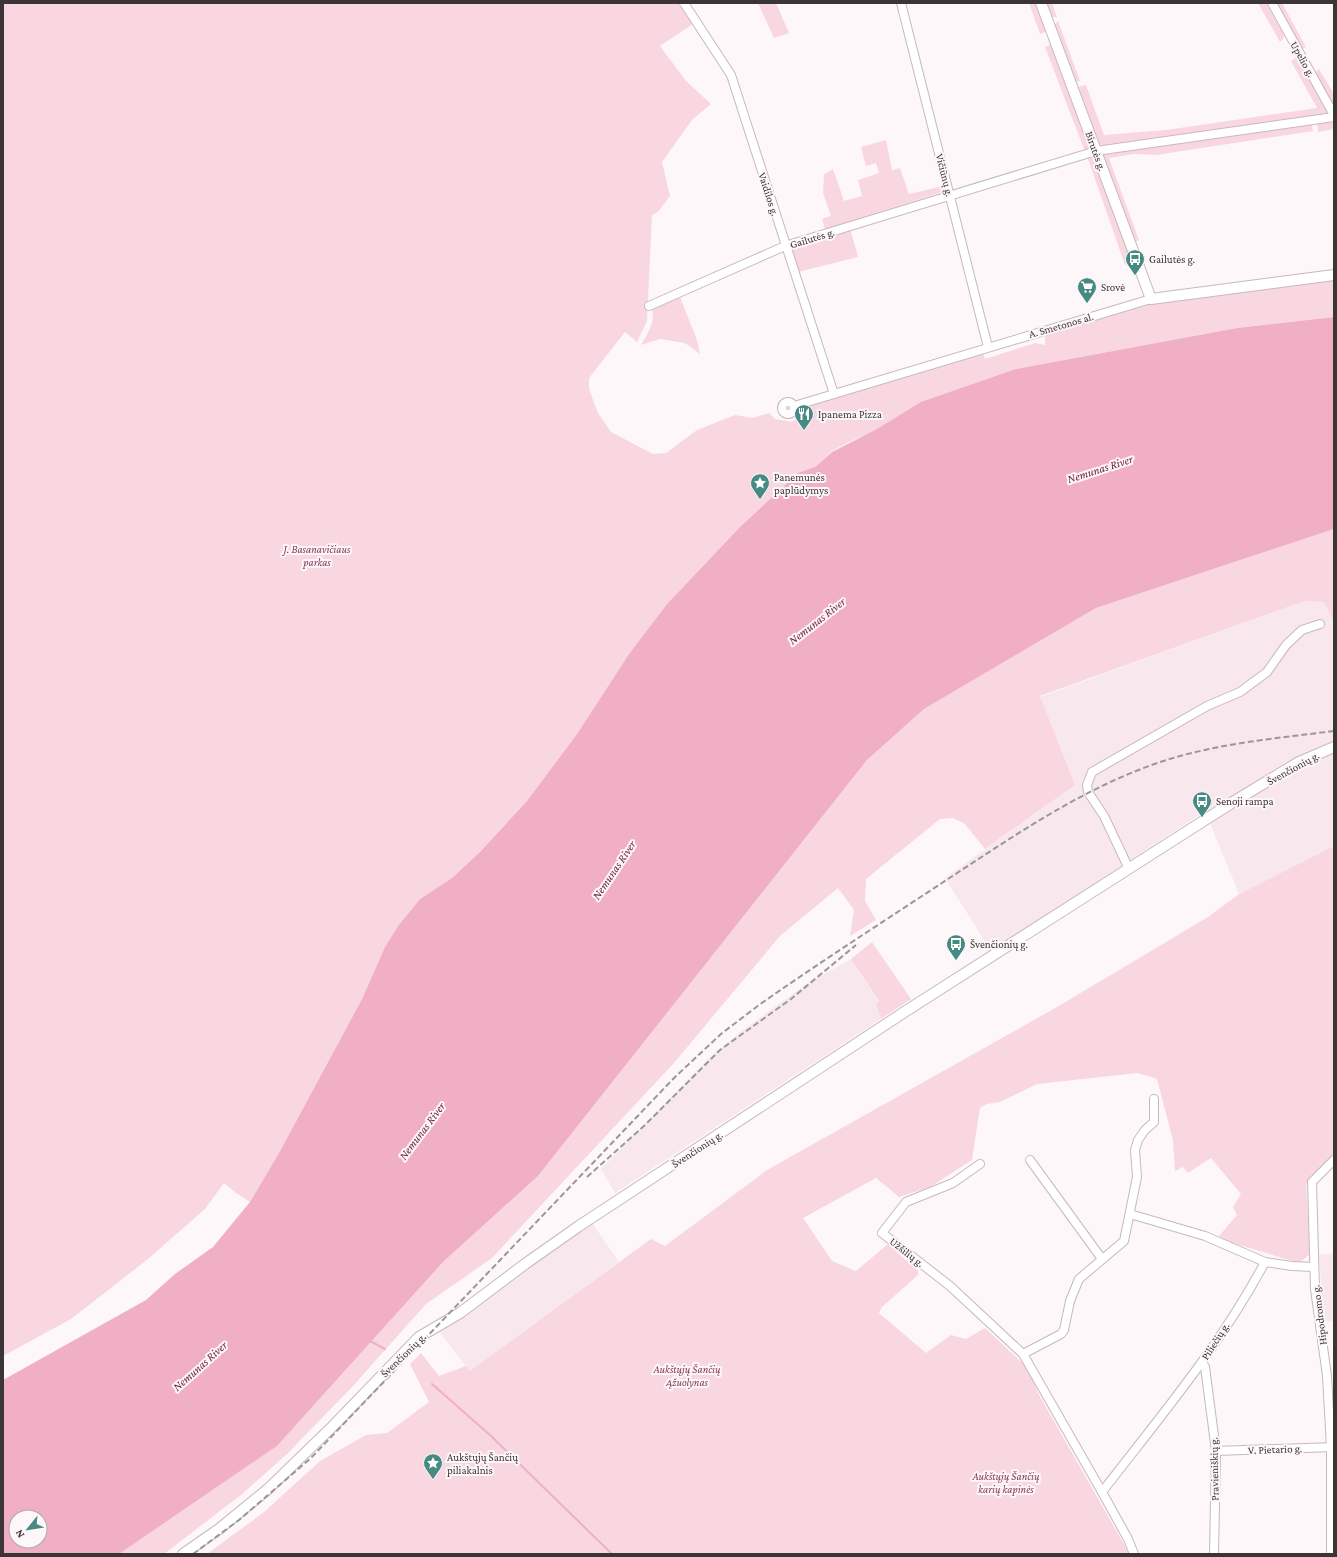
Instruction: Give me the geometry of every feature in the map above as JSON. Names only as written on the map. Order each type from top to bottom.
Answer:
[{"type":"street","name":"Vaidilos g.","points":[[684,3],[730,75],[834,394]]},
{"type":"street","name":"Vičiūnų g.","points":[[901,3],[988,347]]},
{"type":"street","name":"Birutės g.","points":[[1041,3],[1151,299]]},
{"type":"street","name":"Upelio g.","points":[[1272,3],[1334,116]]},
{"type":"street","name":"Gailutės g.","points":[[649,306],[785,246],[950,194],[1096,151],[1334,116]]},
{"type":"street","name":"A. Smetonos al.","points":[[794,406],[1151,299],[1334,275]]},
{"type":"street","points":[[1129,869],[1104,816],[1088,792],[1086,785],[1092,772],[1207,706],[1240,692],[1267,672],[1286,645],[1302,630],[1320,624]]},
{"type":"street","name":"Švenčionių g.","points":[[183,1554],[245,1508],[293,1466],[419,1337],[460,1313],[579,1226],[846,1051],[1286,770],[1334,747]]},
{"type":"street","points":[[1023,1354],[1061,1334],[1064,1330],[1075,1287],[1079,1279],[1124,1241],[1137,1177],[1135,1150],[1138,1140],[1144,1130],[1154,1122],[1154,1099]]},
{"type":"street","points":[[1030,1160],[1102,1259]]},
{"type":"street","points":[[1130,1214],[1205,1236],[1265,1262],[1292,1266],[1314,1267],[1312,1182],[1334,1160]]},
{"type":"street","name":"Užšilių g.","points":[[980,1164],[953,1184],[906,1202],[882,1233],[938,1276],[1023,1354],[1102,1492]]},
{"type":"street","name":"Piliečių g.","points":[[1102,1492],[1202,1362],[1265,1262]]},
{"type":"street","name":"Hipodromo g.","points":[[1314,1267],[1332,1447],[1331,1554]]},
{"type":"street","name":"Pravieniškių g.","points":[[1202,1362],[1205,1367],[1216,1451],[1214,1554]]},
{"type":"street","name":"V. Pietario g.","points":[[1216,1451],[1332,1447]]},
{"type":"street","points":[[1102,1492],[1128,1539],[1134,1554]]},
{"type":"shaded area","points":[[1305,601],[1324,602],[1334,622],[1334,846],[1239,894],[1205,811],[991,951],[945,878],[1075,785],[1040,697]]},
{"type":"shaded area","points":[[851,959],[879,1002],[876,1005],[881,1019],[615,1193],[601,1169],[707,1060],[739,1033],[808,983]]},
{"type":"shaded area","points":[[591,1221],[619,1262],[470,1372],[438,1330]]},
{"type":"shaded area","points":[[1334,1253],[1334,1321],[1324,1322],[1319,1255]]},
{"type":"green space","name":"J. Basanavičiaus parkas","points":[[3,3],[678,3],[693,24],[660,46],[686,81],[711,104],[692,120],[662,162],[670,196],[658,212],[652,215],[647,321],[637,342],[625,332],[589,378],[589,389],[598,413],[611,432],[653,454],[666,453],[697,430],[735,415],[753,418],[769,413],[775,419],[792,422],[807,412],[806,407],[983,352],[985,359],[1035,343],[1045,345],[1045,334],[1155,303],[1334,279],[1334,317],[1237,328],[1016,369],[849,442],[832,451],[815,467],[786,484],[740,527],[667,604],[629,654],[577,734],[527,801],[480,852],[452,878],[420,899],[398,926],[385,947],[362,999],[279,1153],[250,1202],[224,1183],[205,1209],[148,1259],[71,1319],[3,1356]]},
{"type":"green space","points":[[758,3],[776,3],[789,33],[774,38]]},
{"type":"green space","points":[[1029,3],[1037,3],[1048,31],[1040,34]]},
{"type":"green space","points":[[1044,3],[1052,3],[1057,17],[1050,17]]},
{"type":"green space","points":[[1258,3],[1266,3],[1283,33],[1284,38],[1280,42]]},
{"type":"green space","points":[[1276,3],[1282,3],[1306,47],[1302,49]]},
{"type":"green space","points":[[1058,21],[1080,81],[1074,82],[1053,26]]},
{"type":"green space","points":[[1052,44],[1091,149],[1085,152],[1045,47]]},
{"type":"green space","points":[[1297,57],[1327,112],[1325,115],[1100,148],[1076,89],[1080,86],[1086,85],[1104,135],[1166,130],[1317,108],[1291,61]]},
{"type":"green space","points":[[1319,69],[1334,94],[1334,106],[1315,72]]},
{"type":"green space","points":[[1334,120],[1334,129],[1318,132],[1317,123]]},
{"type":"green space","points":[[1312,123],[1313,131],[1156,155],[1135,154],[1109,158],[1139,240],[1134,243],[1102,156],[1103,154]]},
{"type":"green space","points":[[886,140],[892,170],[900,168],[909,194],[943,186],[942,192],[825,229],[822,219],[831,216],[823,193],[824,174],[833,169],[844,201],[862,196],[858,180],[879,173],[876,163],[866,166],[861,147]]},
{"type":"green space","points":[[1093,155],[1132,260],[1125,265],[1087,156]]},
{"type":"green space","points":[[850,228],[858,257],[798,272],[791,253],[791,247]]},
{"type":"green space","points":[[680,297],[697,340],[700,354],[685,343],[660,339],[641,345],[652,323],[652,308]]},
{"type":"green space","points":[[1334,529],[1334,622],[1324,602],[1305,601],[1040,696],[1075,785],[985,849],[965,824],[953,818],[940,819],[866,879],[865,901],[876,920],[850,936],[854,910],[838,888],[780,936],[674,1063],[492,1258],[426,1304],[353,1386],[288,1453],[241,1495],[164,1554],[119,1554],[277,1446],[443,1262],[538,1176],[867,760],[924,709],[1096,608]]},
{"type":"green space","name":"Aukštųjų Šančių Ąžuolynas","points":[[1334,846],[1334,1156],[1306,1184],[1310,1254],[1299,1263],[1226,1241],[1219,1236],[1237,1215],[1233,1207],[1241,1194],[1211,1158],[1188,1173],[1183,1167],[1175,1171],[1173,1141],[1157,1079],[1138,1073],[1037,1084],[1000,1102],[987,1104],[980,1108],[972,1160],[930,1187],[899,1197],[876,1178],[803,1218],[832,1261],[856,1271],[888,1244],[918,1271],[918,1275],[882,1307],[879,1313],[926,1353],[951,1335],[966,1339],[985,1328],[1029,1369],[1038,1393],[1129,1553],[207,1554],[264,1512],[320,1461],[366,1435],[387,1433],[429,1402],[410,1364],[421,1353],[439,1376],[466,1366],[470,1371],[651,1239],[665,1246],[767,1170],[1057,1007],[1208,917],[1239,894]]},
{"type":"green space","points":[[872,942],[911,999],[881,1019],[876,1005],[879,1001],[851,959]]},
{"type":"water","name":"Nemunas River","points":[[1334,317],[1334,529],[1096,608],[924,709],[867,760],[538,1176],[443,1262],[277,1446],[119,1554],[3,1554],[3,1380],[146,1300],[175,1274],[213,1247],[250,1202],[279,1153],[362,999],[385,947],[398,926],[420,899],[452,878],[480,852],[527,801],[577,734],[629,654],[667,604],[740,527],[798,473],[815,467],[832,452],[877,429],[921,402],[1016,369],[1237,328]]},
{"type":"waterway","points":[[370,1341],[385,1349]]},
{"type":"waterway","points":[[432,1384],[491,1436],[612,1554]]},
{"type":"railway","points":[[193,1554],[239,1520],[311,1458],[674,1078],[721,1034],[759,1005],[1001,844],[1048,815],[1097,788],[1149,766],[1194,752],[1240,743],[1334,731]]},
{"type":"railway","points":[[587,1177],[645,1125],[720,1050],[791,999],[856,945]]},
{"type":"place","name":"Gailutės g.","points":[[1135,276]]},
{"type":"place","name":"Srovė","points":[[1087,304]]},
{"type":"place","name":"Ipanema Pizza","points":[[804,431]]},
{"type":"place","name":"Panemunės paplūdymys","points":[[760,500]]},
{"type":"place","name":"Senoji rampa","points":[[1202,818]]},
{"type":"place","name":"Švenčionių g.","points":[[956,961]]},
{"type":"place","name":"Aukštųjų Šančių piliakalnis","points":[[433,1480]]},
{"type":"park label","name":"Aukštųjų Šančių karių kapinės","points":[[1006,1482]]}]
